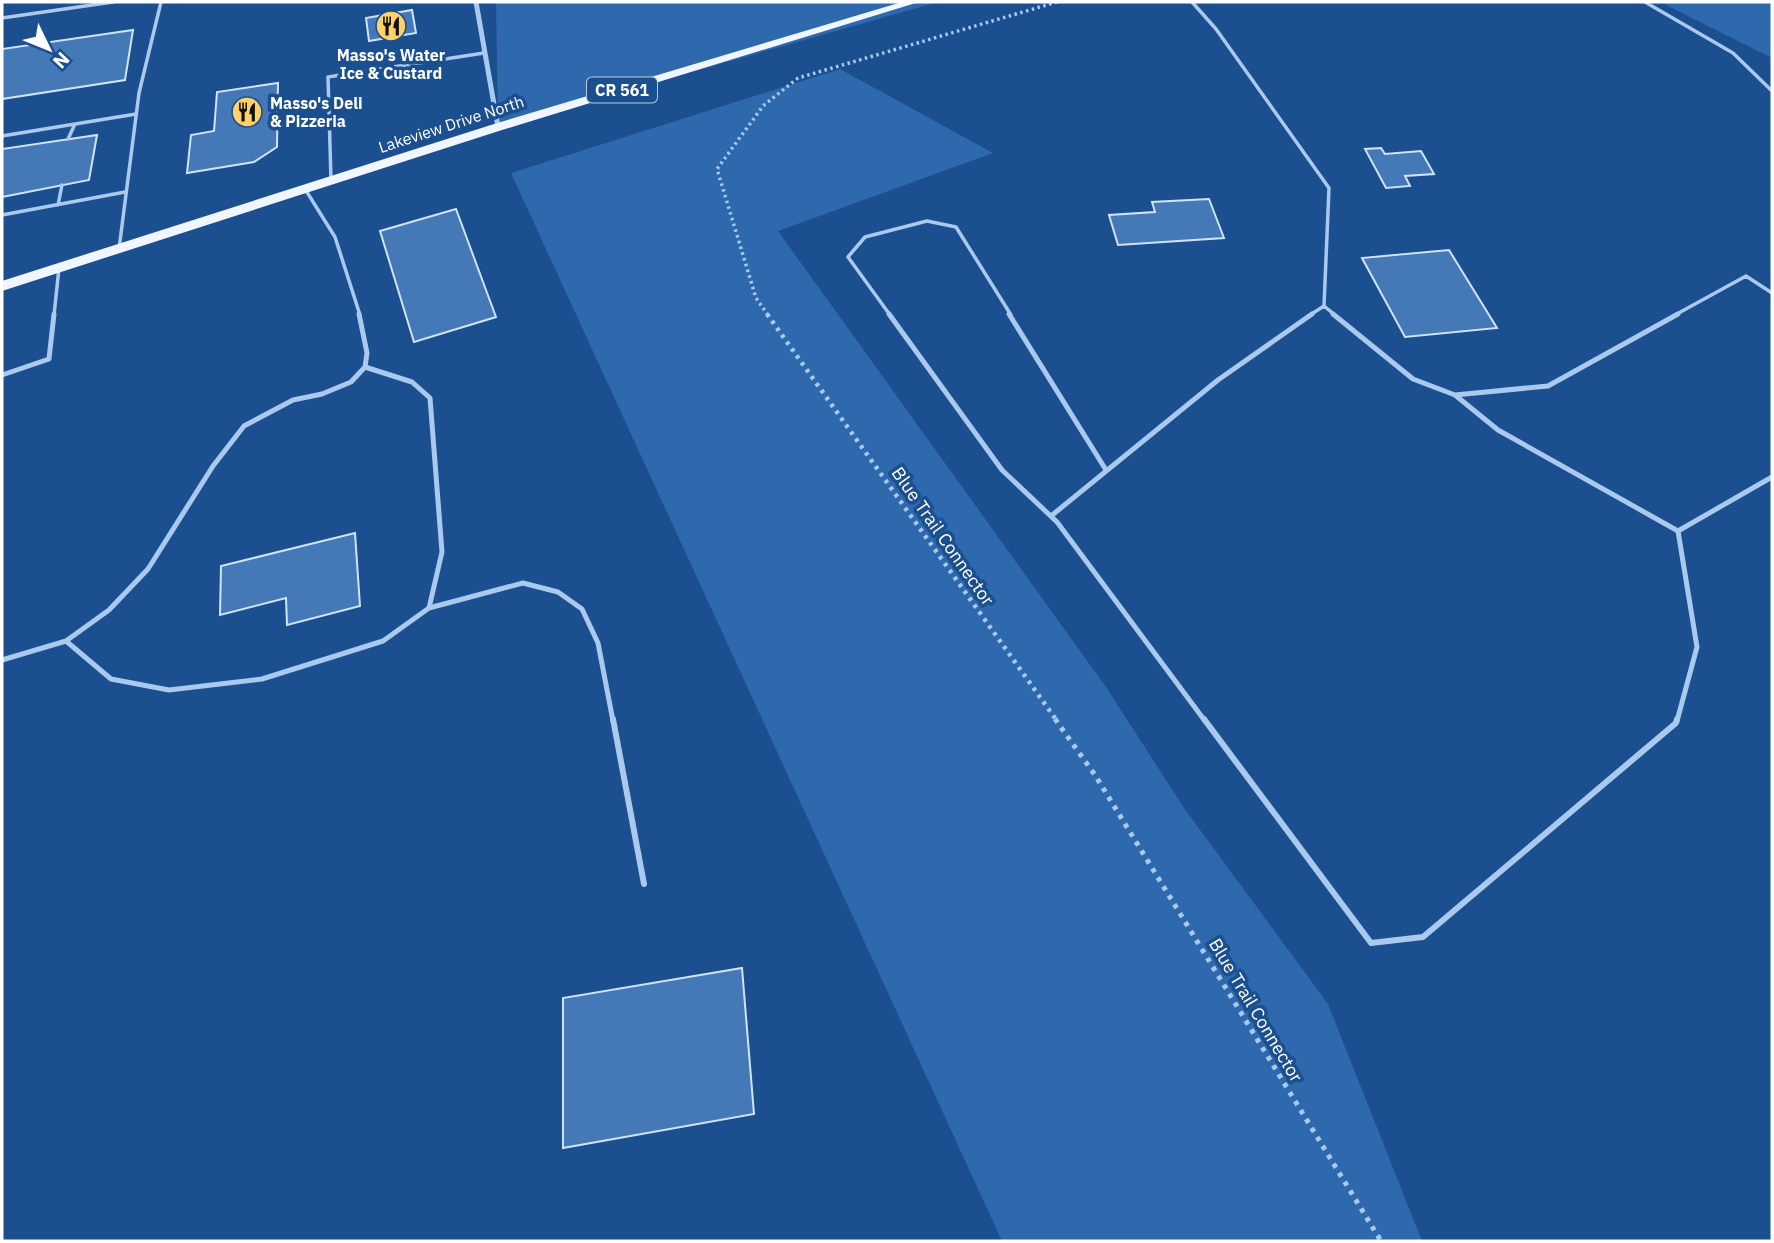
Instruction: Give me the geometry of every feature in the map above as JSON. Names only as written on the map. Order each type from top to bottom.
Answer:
[{"type":"main road","name":"Lakeview Drive North","points":[[2,286],[498,127],[913,2]]},
{"type":"street","points":[[476,2],[498,127]]},
{"type":"lane","points":[[2,18],[113,2]]},
{"type":"lane","points":[[118,249],[136,114],[154,22],[161,2]]},
{"type":"lane","points":[[1192,2],[1216,29],[1329,188],[1324,306]]},
{"type":"lane","points":[[1645,2],[1733,53],[1772,91]]},
{"type":"lane","points":[[331,180],[328,77],[484,53]]},
{"type":"lane","points":[[2,136],[136,114]]},
{"type":"lane","points":[[68,139],[75,124]]},
{"type":"lane","points":[[58,205],[62,185]]},
{"type":"lane","points":[[2,660],[66,641],[109,610],[148,569],[213,466],[244,426],[293,400],[322,394],[351,382],[365,367],[367,353],[359,316],[335,237],[305,189]]},
{"type":"lane","points":[[2,215],[125,191]]},
{"type":"lane","points":[[1106,470],[956,227],[927,221],[865,237],[848,257],[1002,470],[1051,516],[1371,943],[1423,937],[1676,723],[1697,647],[1678,531]]},
{"type":"lane","points":[[2,375],[49,359],[58,268]]},
{"type":"lane","points":[[1455,395],[1548,386],[1746,276],[1772,293]]},
{"type":"lane","points":[[1324,306],[1413,379],[1455,395],[1498,430],[1678,531]]},
{"type":"lane","points":[[1051,516],[1144,436],[1266,344],[1324,306]]},
{"type":"lane","points":[[365,367],[412,382],[430,398],[442,552],[429,608]]},
{"type":"lane","points":[[1678,531],[1772,477]]},
{"type":"lane","points":[[66,641],[111,679],[169,690],[262,679],[383,641],[429,608],[523,583],[558,592],[582,609],[598,643],[644,884]]},
{"type":"path","name":"Blue Trail Connector","points":[[1057,2],[798,78],[763,106],[717,169],[756,298],[1095,775],[1381,1241]]},
{"type":"shaded area","points":[[496,2],[938,2],[498,127]]},
{"type":"shaded area","points":[[1660,2],[1772,2],[1772,58]]},
{"type":"shaded area","points":[[840,69],[993,153],[778,231],[1106,687],[1184,808],[1328,1004],[1422,1241],[1002,1241],[511,173]]},
{"type":"building","name":"Masso's Water Ice & Custard","points":[[412,10],[416,33],[369,41],[366,18]]},
{"type":"building","points":[[133,30],[125,80],[2,99],[2,49]]},
{"type":"building","name":"Masso's Deli & Pizzeria","points":[[278,83],[277,147],[254,162],[187,173],[191,135],[214,131],[217,92]]},
{"type":"building","points":[[97,135],[89,180],[2,197],[2,149]]},
{"type":"building","points":[[1381,148],[1385,154],[1421,151],[1434,174],[1405,176],[1410,186],[1386,188],[1365,149]]},
{"type":"building","points":[[1209,199],[1224,238],[1118,245],[1109,215],[1155,212],[1152,202]]},
{"type":"building","points":[[456,209],[496,317],[414,342],[380,231]]},
{"type":"building","points":[[1449,250],[1497,328],[1405,337],[1362,258]]},
{"type":"building","points":[[355,533],[360,606],[287,625],[286,598],[220,615],[221,566]]},
{"type":"building","points":[[742,968],[754,1114],[563,1148],[563,998]]},
{"type":"place","name":"Masso's Water Ice & Custard","points":[[391,26]]},
{"type":"place","name":"Masso's Deli & Pizzeria","points":[[247,112]]}]
